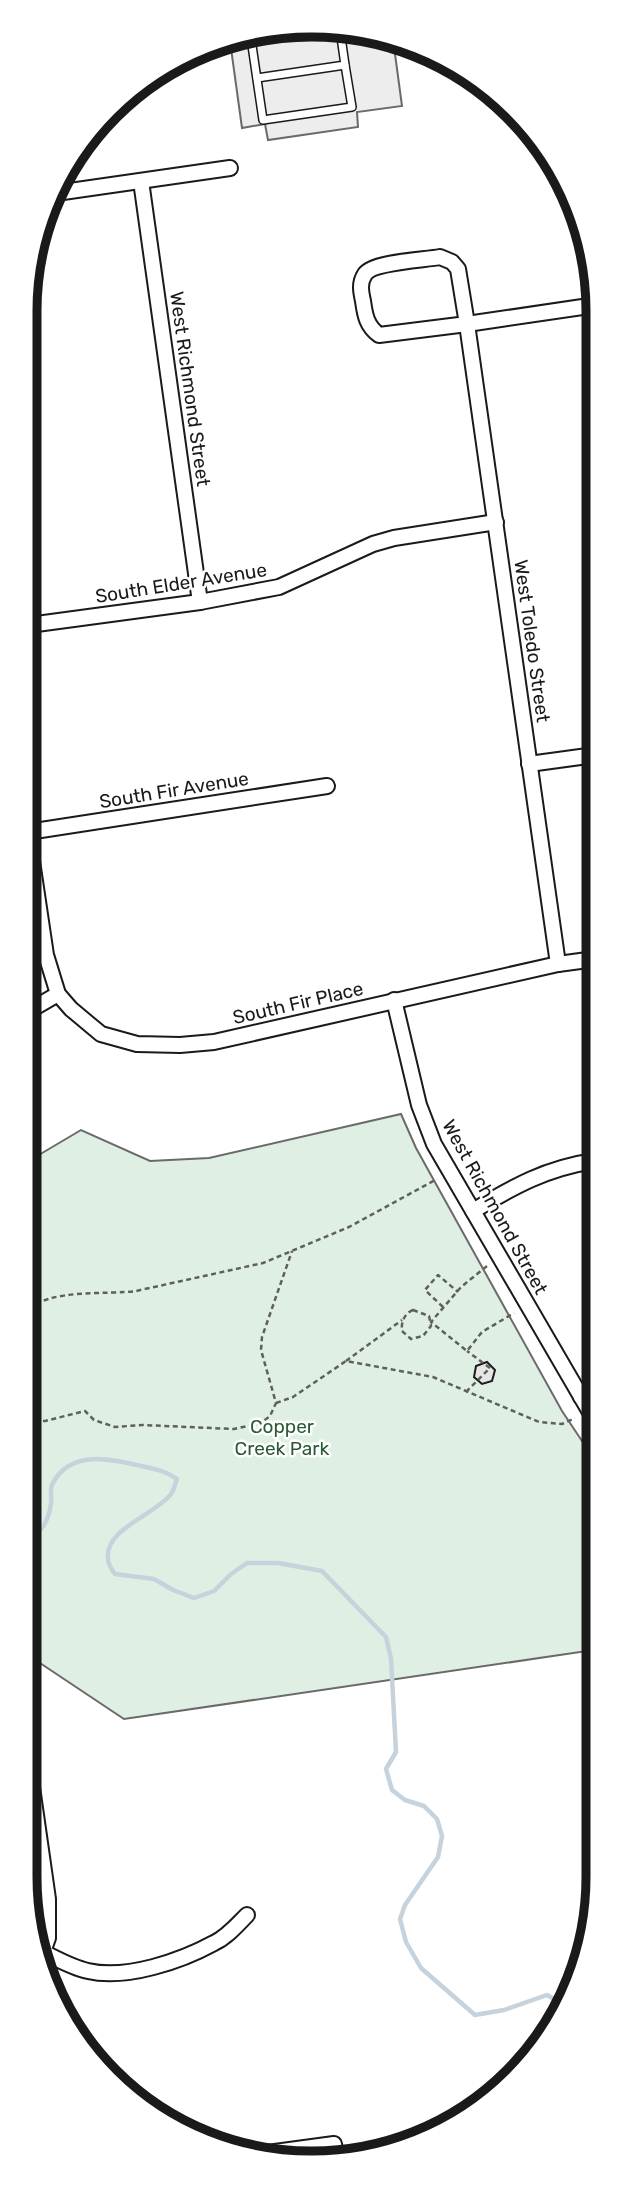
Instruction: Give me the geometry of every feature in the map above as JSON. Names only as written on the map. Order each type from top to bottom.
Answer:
[{"type":"street","points":[[64,192],[230,168]]},
{"type":"street","name":"West Richmond Street","points":[[141,181],[200,602]]},
{"type":"street","points":[[467,324],[458,269],[452,262],[440,257],[375,267],[365,273],[360,284],[365,316],[371,329],[379,335],[467,324],[586,306]]},
{"type":"street","name":"West Toledo Street","points":[[467,324],[558,964]]},
{"type":"street","name":"South Elder Avenue","points":[[37,624],[200,602],[279,587],[353,551],[394,538],[496,522]]},
{"type":"street","points":[[529,764],[586,756]]},
{"type":"street","name":"South Fir Avenue","points":[[37,832],[327,786]]},
{"type":"street","points":[[37,894],[46,955],[58,994],[37,1006]]},
{"type":"street","name":"South Fir Place","points":[[58,994],[71,1009],[101,1034],[137,1044],[158,1046],[214,1042],[394,1000],[586,960]]},
{"type":"street","name":"West Richmond Street","points":[[394,1000],[426,1125],[473,1212],[586,1390]]},
{"type":"street","points":[[473,1212],[537,1175],[586,1163]]},
{"type":"street","points":[[37,1822],[48,1899],[48,1938],[45,1945]]},
{"type":"street","points":[[49,1957],[86,1971],[103,1973],[147,1968],[172,1962],[215,1943],[247,1915]]},
{"type":"street","points":[[316,2151],[335,2150]]},
{"type":"lane","points":[[252,43],[263,120],[352,107],[341,38]]},
{"type":"lane","points":[[257,78],[345,65]]},
{"type":"path","points":[[37,1306],[57,1297],[75,1293],[136,1292],[263,1263],[349,1227],[437,1180]]},
{"type":"path","points":[[37,1421],[85,1411],[94,1420],[114,1427],[142,1425],[234,1429],[261,1423],[270,1416],[276,1403],[261,1350],[262,1337],[292,1251]]},
{"type":"path","points":[[431,1322],[458,1292],[487,1266]]},
{"type":"path","points":[[444,1308],[425,1290],[438,1275],[458,1292]]},
{"type":"path","points":[[276,1403],[293,1397],[346,1361],[409,1312],[429,1315],[431,1326],[423,1336],[411,1339],[402,1331],[403,1319]]},
{"type":"path","points":[[467,1351],[482,1332],[514,1313]]},
{"type":"path","points":[[431,1322],[490,1368],[466,1392]]},
{"type":"path","points":[[346,1361],[433,1377],[539,1422],[562,1424],[575,1418]]},
{"type":"green space","name":"Copper Creek Park","points":[[401,1114],[416,1148],[562,1411],[586,1447],[586,1651],[124,1719],[37,1661],[37,1156],[81,1130],[150,1161],[209,1158]]},
{"type":"shaded area","points":[[329,37],[394,49],[402,106],[357,112],[358,127],[268,140],[265,124],[242,128],[231,49],[276,39]]},
{"type":"building","points":[[487,1362],[495,1370],[492,1381],[482,1384],[474,1377],[476,1366]]},
{"type":"waterway","points":[[37,1534],[46,1522],[50,1511],[52,1485],[61,1472],[81,1461],[105,1459],[156,1469],[177,1479],[164,1502],[132,1523],[114,1539],[109,1548],[108,1559],[115,1574],[154,1579],[194,1598],[214,1591],[247,1563],[278,1563],[322,1571],[386,1637],[391,1659],[396,1752],[386,1769],[392,1790],[405,1800],[424,1806],[437,1819],[442,1836],[438,1857],[405,1905],[400,1919],[406,1942],[421,1968],[475,2015],[504,2010],[547,1995],[557,2000]]}]
